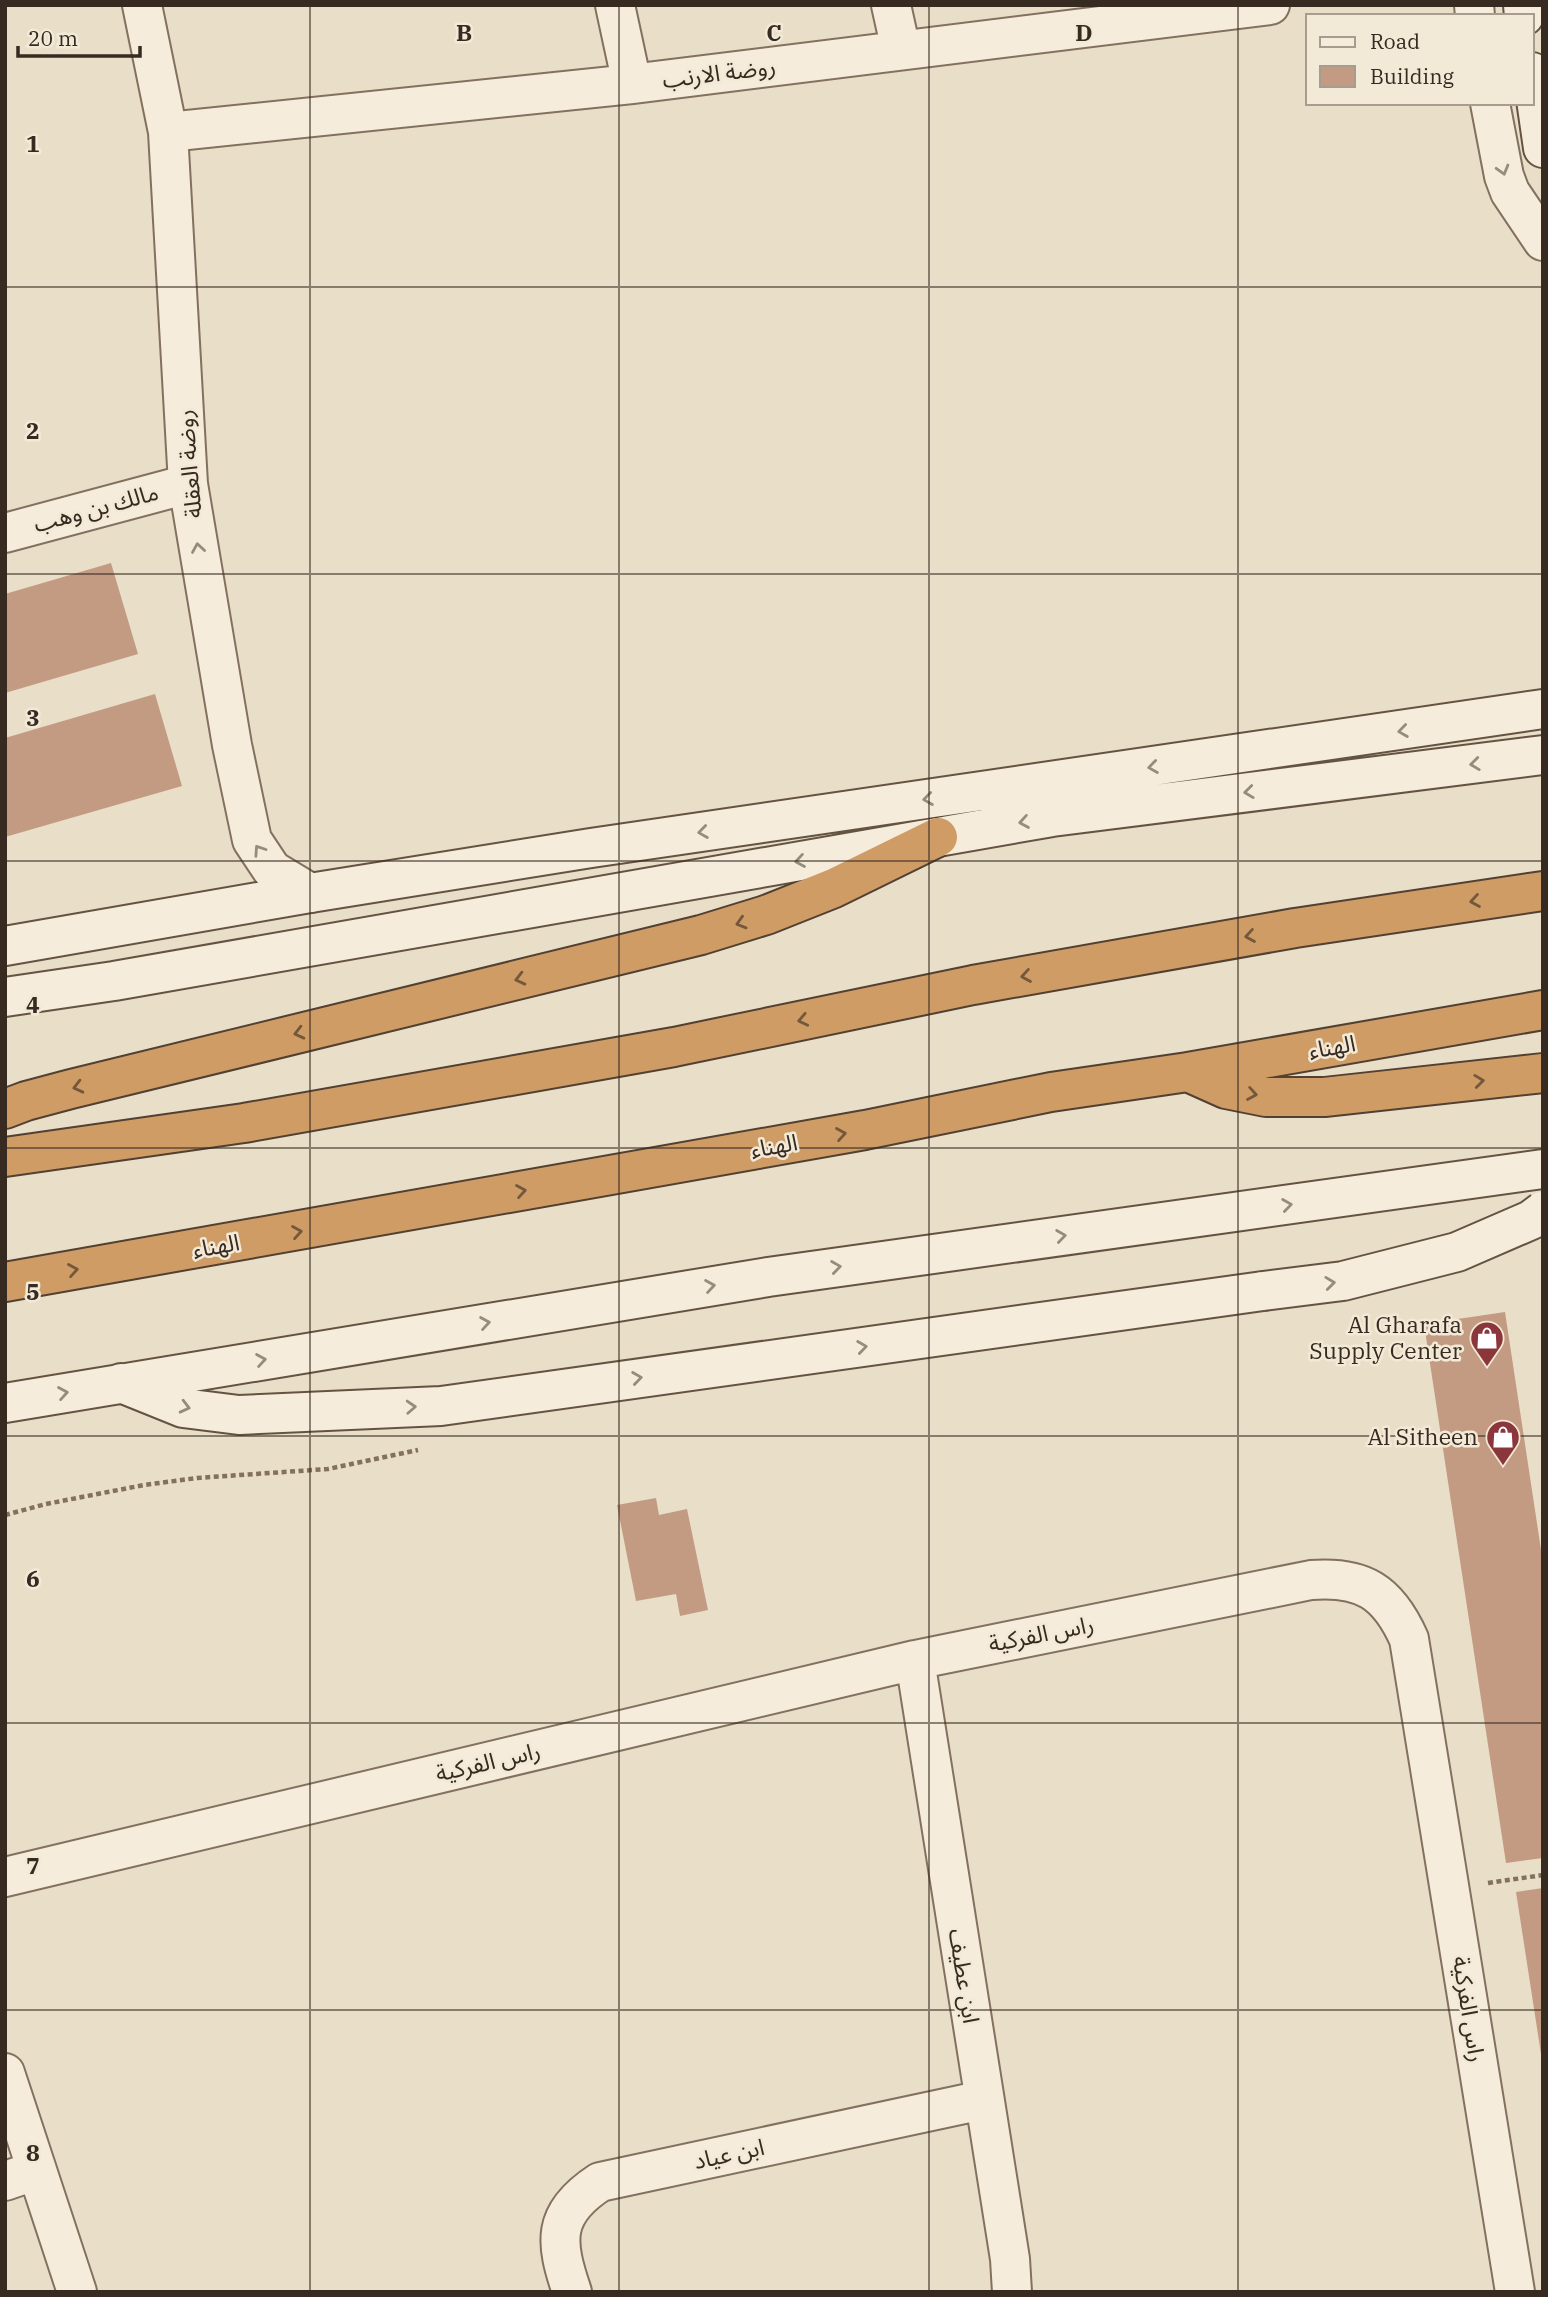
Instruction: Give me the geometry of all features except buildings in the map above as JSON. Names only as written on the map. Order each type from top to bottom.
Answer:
[{"type":"highway","points":[[5,1109],[71,1089],[701,935],[766,915],[834,888],[938,837]]},
{"type":"highway","points":[[5,1157],[244,1124],[674,1047],[973,985],[1295,928],[1543,891]]},
{"type":"highway","name":"الهناء","points":[[5,1282],[851,1132],[1051,1092],[1188,1072],[1543,1010]]},
{"type":"highway","points":[[1188,1072],[1226,1089],[1266,1097],[1366,1094],[1543,1073]]},
{"type":"main road","name":"روضة العقلة","points":[[142,5],[167,132],[188,484],[212,638],[252,840],[272,870],[310,893]]},
{"type":"main road","points":[[615,5],[632,84]]},
{"type":"main road","points":[[891,5],[901,50]]},
{"type":"main road","name":"روضة الارنب","points":[[167,132],[632,84],[1270,5]]},
{"type":"main road","points":[[1534,86],[1543,148]]},
{"type":"main road","points":[[1490,105],[1504,176],[1510,192],[1543,241]]},
{"type":"main road","name":"مالك بن وهب","points":[[5,533],[188,484]]},
{"type":"main road","points":[[5,946],[591,848],[1536,707]]},
{"type":"main road","points":[[5,997],[128,978],[1052,817],[1543,755]]},
{"type":"main road","points":[[5,1403],[768,1277],[1543,1169]]},
{"type":"main road","points":[[1487,1177],[1543,1217]]},
{"type":"main road","points":[[121,1383],[183,1408],[239,1415],[441,1406],[1343,1282],[1457,1252],[1531,1220],[1543,1211]]},
{"type":"main road","name":"راس الفركية","points":[[5,1877],[915,1660],[1311,1580],[1336,1578],[1361,1584],[1382,1597],[1399,1616],[1409,1639],[1515,2292]]},
{"type":"main road","name":"ابن عطيف","points":[[915,1660],[1010,2259],[1012,2292]]},
{"type":"main road","points":[[5,2073],[21,2175],[77,2292]]},
{"type":"main road","name":"ابن عياد","points":[[572,2292],[561,2259],[559,2236],[566,2213],[580,2194],[600,2182],[983,2100]]},
{"type":"path","points":[[5,1515],[46,1504],[144,1485],[197,1478],[328,1469],[430,1448]]},
{"type":"path","points":[[1449,1888],[1543,1875]]},
{"type":"place","name":"Al Gharafa Supply Center","points":[[1487,1368]]},
{"type":"place","name":"Al Sitheen","points":[[1503,1467]]}]
